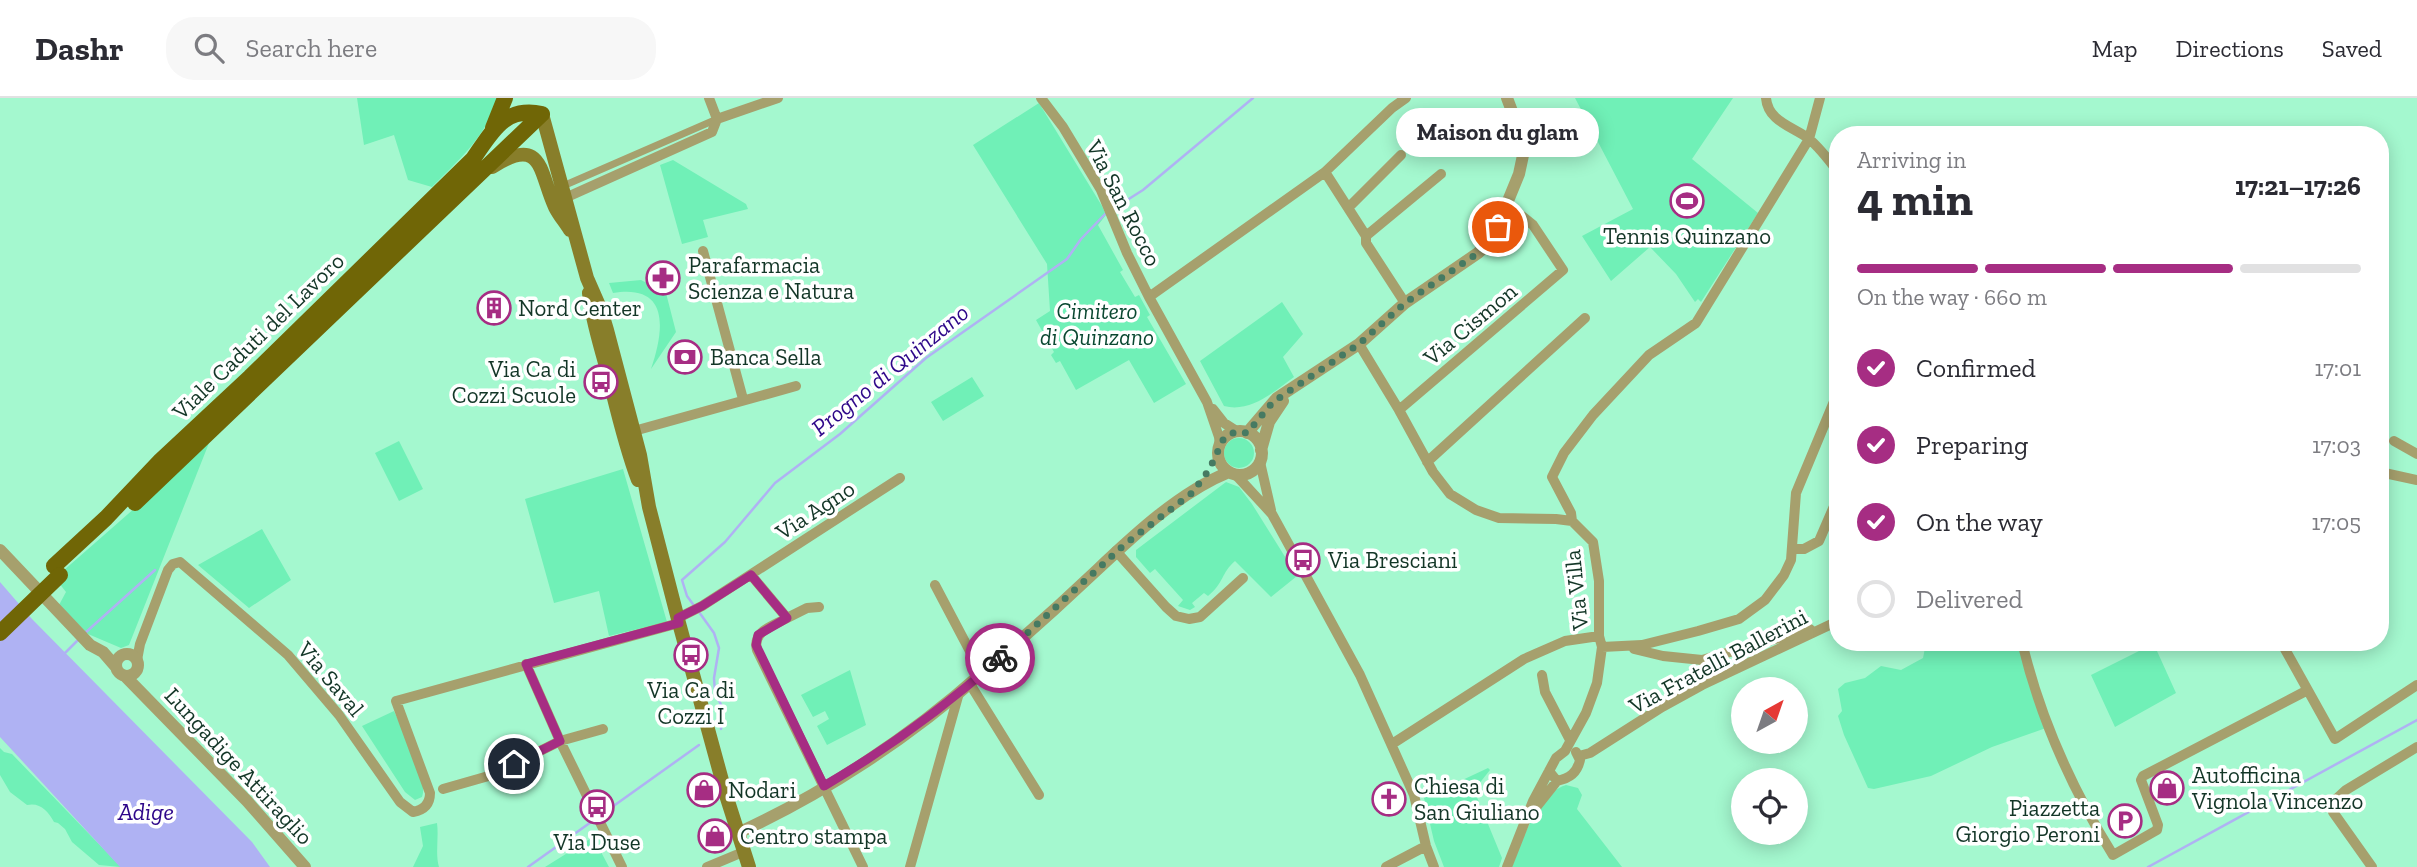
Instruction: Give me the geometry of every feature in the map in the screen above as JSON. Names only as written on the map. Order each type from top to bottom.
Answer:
[{"type":"main road","name":"Viale Caduti del Lavoro","points":[[490,135],[505,98]]},
{"type":"main road","name":"Viale Caduti del Lavoro","points":[[57,570],[162,460],[473,159],[490,135],[511,115],[540,106]]},
{"type":"main road","name":"Viale Caduti del Lavoro","points":[[57,570],[474,177],[540,106]]},
{"type":"main road","points":[[540,106],[569,192],[587,278],[591,312],[627,447],[649,507],[749,867]]},
{"type":"main road","name":"Viale Caduti del Lavoro","points":[[474,177],[510,157],[528,156],[537,160],[542,167],[554,205],[578,243]]},
{"type":"main road","points":[[587,278],[601,310],[634,431],[649,507]]},
{"type":"main road","points":[[0,618],[57,570]]},
{"type":"main road","points":[[0,633],[57,570]]},
{"type":"street","points":[[569,192],[712,132],[717,118],[709,98]]},
{"type":"street","points":[[569,192],[717,118],[778,98]]},
{"type":"street","name":"Via San Rocco","points":[[1041,98],[1063,127],[1107,201],[1127,253],[1207,402],[1219,437],[1219,450]]},
{"type":"street","points":[[1149,297],[1325,172],[1406,98]]},
{"type":"street","points":[[1192,493],[1224,438],[1242,432],[1273,402],[1359,344],[1405,303],[1492,240],[1519,174],[1525,146],[1507,98]]},
{"type":"street","points":[[1766,98],[1767,107],[1773,117],[1809,139],[1829,162]]},
{"type":"street","points":[[1572,521],[1571,513],[1552,477],[1564,453],[1593,415],[1649,355],[1696,323],[1809,139],[1820,98]]},
{"type":"street","points":[[1348,208],[1401,155]]},
{"type":"street","points":[[1325,172],[1405,303]]},
{"type":"street","points":[[1366,236],[1441,174]]},
{"type":"street","name":"Via Cismon","points":[[1399,410],[1563,271],[1533,225],[1507,204]]},
{"type":"street","points":[[703,251],[743,399]]},
{"type":"street","points":[[1427,462],[1585,318]]},
{"type":"street","name":"Via Villa","points":[[1359,344],[1427,462],[1450,494],[1476,510],[1499,518],[1572,521],[1593,542],[1599,581],[1599,636],[1602,647],[1593,696],[1565,751],[1556,758],[1533,802],[1507,867]]},
{"type":"street","points":[[634,431],[796,386]]},
{"type":"street","points":[[738,833],[886,748],[982,674],[1116,551],[1192,493],[1233,474],[1251,472],[1261,456],[1269,422],[1294,387]]},
{"type":"street","name":"Via San Rocco","points":[[1207,402],[1224,423],[1242,432]]},
{"type":"street","points":[[1602,647],[1642,645],[1738,619],[1765,600],[1784,575],[1794,549],[1796,493],[1829,414]]},
{"type":"street","points":[[1242,432],[1257,440],[1272,514]]},
{"type":"street","points":[[2394,441],[2417,454]]},
{"type":"street","points":[[1219,450],[1220,462],[1272,514],[1360,675],[1415,795],[1426,846],[1434,867]]},
{"type":"street","points":[[2389,474],[2417,480]]},
{"type":"street","name":"Via Agno","points":[[396,701],[681,618],[900,478]]},
{"type":"street","points":[[1794,549],[1819,541],[1829,518]]},
{"type":"street","points":[[0,550],[90,645],[129,661]]},
{"type":"street","points":[[1116,551],[1176,616],[1189,619],[1199,617],[1243,578]]},
{"type":"street","name":"Via Saval","points":[[129,661],[167,570],[180,562],[288,655],[339,715],[400,802],[413,811],[420,811],[427,805],[430,793],[396,701]]},
{"type":"street","points":[[751,575],[787,618]]},
{"type":"street","points":[[935,585],[982,674]]},
{"type":"street","points":[[819,607],[807,608],[787,618],[758,635],[755,640],[757,650],[863,867]]},
{"type":"street","points":[[1623,647],[1663,656],[1702,660],[1829,624]]},
{"type":"street","name":"Via Fratelli Ballerini","points":[[1579,756],[1590,753],[1702,685],[1829,625]]},
{"type":"street","points":[[1392,744],[1524,659],[1565,641],[1599,636]]},
{"type":"street","points":[[2024,651],[2050,733],[2080,800],[2113,855],[2157,830],[2158,825],[2141,780],[2143,775],[2306,691]]},
{"type":"street","points":[[2286,651],[2335,738],[2417,685]]},
{"type":"street","name":"Lungadige Attiraglio","points":[[129,661],[143,693],[247,801],[305,867]]},
{"type":"street","points":[[526,664],[560,741],[622,867]]},
{"type":"street","points":[[1542,675],[1545,692],[1570,740]]},
{"type":"street","points":[[970,684],[1040,795]]},
{"type":"street","points":[[910,867],[959,693]]},
{"type":"street","points":[[443,789],[492,775],[560,741],[603,729]]},
{"type":"street","points":[[2372,867],[2333,812],[2333,802],[2346,790],[2417,747]]},
{"type":"street","points":[[1565,751],[1572,750],[1579,756]]},
{"type":"street","name":"Via Villa","points":[[1525,822],[1557,781],[1571,776],[1577,770],[1579,756]]},
{"type":"street","points":[[1549,771],[1557,781]]},
{"type":"street","points":[[1386,867],[1426,846]]},
{"type":"street","points":[[707,867],[743,852]]},
{"type":"green space","points":[[357,98],[499,98],[479,136],[432,187],[408,180],[394,135],[364,145]]},
{"type":"green space","name":"Tennis Quinzano","points":[[1575,98],[1733,98],[1692,159],[1758,213],[1701,302],[1698,299],[1695,302],[1676,274],[1650,247],[1611,281],[1582,236],[1633,209]]},
{"type":"green space","name":"Cimitero di Quinzano","points":[[1039,103],[1102,206],[1106,215],[1098,225],[1123,270],[1120,272],[1135,297],[1139,295],[1150,315],[1147,317],[1186,384],[1154,403],[1129,360],[1076,390],[1060,361],[1056,363],[1051,355],[1054,352],[1036,320],[1050,311],[1047,264],[973,145]]},
{"type":"green space","points":[[673,160],[746,204],[748,209],[703,220],[708,237],[682,244],[660,165]]},
{"type":"green space","points":[[641,280],[666,293],[676,332],[651,369],[659,339],[658,312],[653,302],[645,295],[631,292],[613,293],[609,283]]},
{"type":"green space","points":[[1282,302],[1303,334],[1283,357],[1294,377],[1270,395],[1252,404],[1243,407],[1224,406],[1200,361]]},
{"type":"green space","points":[[972,377],[984,396],[943,421],[931,402]]},
{"type":"green space","points":[[1239,438],[1250,442],[1254,453],[1250,464],[1239,468],[1228,464],[1224,453],[1228,442]]},
{"type":"green space","points":[[399,441],[423,489],[399,501],[375,453]]},
{"type":"green space","points":[[209,443],[129,645],[121,648],[88,634],[59,605],[66,592],[55,578]]},
{"type":"green space","points":[[623,469],[667,622],[609,636],[599,591],[554,603],[525,499]]},
{"type":"green space","points":[[1226,482],[1239,487],[1252,504],[1297,576],[1271,597],[1235,561],[1208,596],[1204,593],[1192,603],[1195,607],[1190,610],[1178,606],[1183,600],[1155,569],[1150,573],[1136,557],[1136,550]]},
{"type":"green space","points":[[262,529],[291,580],[249,608],[198,565]]},
{"type":"green space","points":[[1924,651],[2023,651],[2046,728],[1992,747],[1931,776],[1874,789],[1868,788],[1838,716],[1842,711],[1838,689],[1845,683],[1865,678],[1881,666],[1901,670],[1923,658]]},
{"type":"green space","points":[[2139,651],[2157,651],[2176,693],[2115,727],[2091,675]]},
{"type":"green space","points":[[850,670],[866,725],[827,745],[817,726],[829,719],[825,711],[813,717],[801,695]]},
{"type":"green space","points":[[394,711],[422,778],[422,797],[415,800],[405,792],[362,726]]},
{"type":"green space","points":[[0,748],[12,754],[121,867],[99,865],[72,842],[65,829],[54,822],[43,808],[27,805],[10,792],[0,775]]},
{"type":"green space","points":[[1488,768],[1490,770],[1474,790],[1502,858],[1499,867],[1444,867],[1434,841],[1424,798]]},
{"type":"green space","points":[[1566,785],[1578,788],[1582,795],[1577,809],[1622,867],[1512,867],[1539,808],[1556,790]]},
{"type":"green space","points":[[437,823],[439,867],[413,867],[423,846],[420,827]]},
{"type":"green space","points":[[593,837],[609,867],[545,867]]},
{"type":"water","name":"Adige","points":[[0,582],[32,619],[252,842],[270,867],[120,867],[0,737]]},
{"type":"waterway","name":"Progno di Quinzano","points":[[1113,209],[1143,190],[1253,98]]},
{"type":"waterway","name":"Progno di Quinzano","points":[[695,607],[687,596],[682,580],[725,542],[775,483],[840,434],[926,358],[1067,259],[1081,239],[1107,212]]},
{"type":"waterway","points":[[85,633],[155,570]]},
{"type":"waterway","name":"Progno di Quinzano","points":[[699,612],[714,633],[719,648],[714,678],[715,692],[723,709],[721,729]]},
{"type":"waterway","points":[[63,655],[78,640]]},
{"type":"waterway","points":[[2148,867],[2417,720]]},
{"type":"waterway","name":"Progno di Quinzano","points":[[528,867],[699,745]]},
{"type":"way so far","points":[[1000,658],[1116,551],[1192,493],[1209,470],[1224,438],[1235,432],[1247,433],[1273,402],[1359,344],[1405,303],[1478,253],[1492,240],[1498,227]]},
{"type":"place","name":"Tennis Quinzano","points":[[1687,201]]},
{"type":"place","name":"Maison du glam","points":[[1498,227]]},
{"type":"place","name":"Parafarmacia Scienza e Natura","points":[[663,278]]},
{"type":"place","name":"Nord Center","points":[[494,308]]},
{"type":"place","name":"Banca Sella","points":[[685,357]]},
{"type":"place","name":"Via Ca di Cozzi Scuole","points":[[601,382]]},
{"type":"place","name":"Via Bresciani","points":[[1303,560]]},
{"type":"place","name":"Via Ca di Cozzi I","points":[[691,655]]},
{"type":"place","name":"Autofficina Vignola Vincenzo","points":[[2167,788]]},
{"type":"place","name":"Nodari","points":[[704,790]]},
{"type":"place","name":"Chiesa di San Giuliano","points":[[1389,799]]},
{"type":"place","name":"Via Duse","points":[[597,807]]},
{"type":"place","name":"Piazzetta Giorgio Peroni","points":[[2125,821]]},
{"type":"place","name":"Centro stampa","points":[[715,836]]},
{"type":"route","points":[[514,764],[560,741],[526,664],[679,623],[678,618],[751,575],[787,618],[758,635],[755,640],[757,650],[824,786],[886,748],[1000,658]]}]
